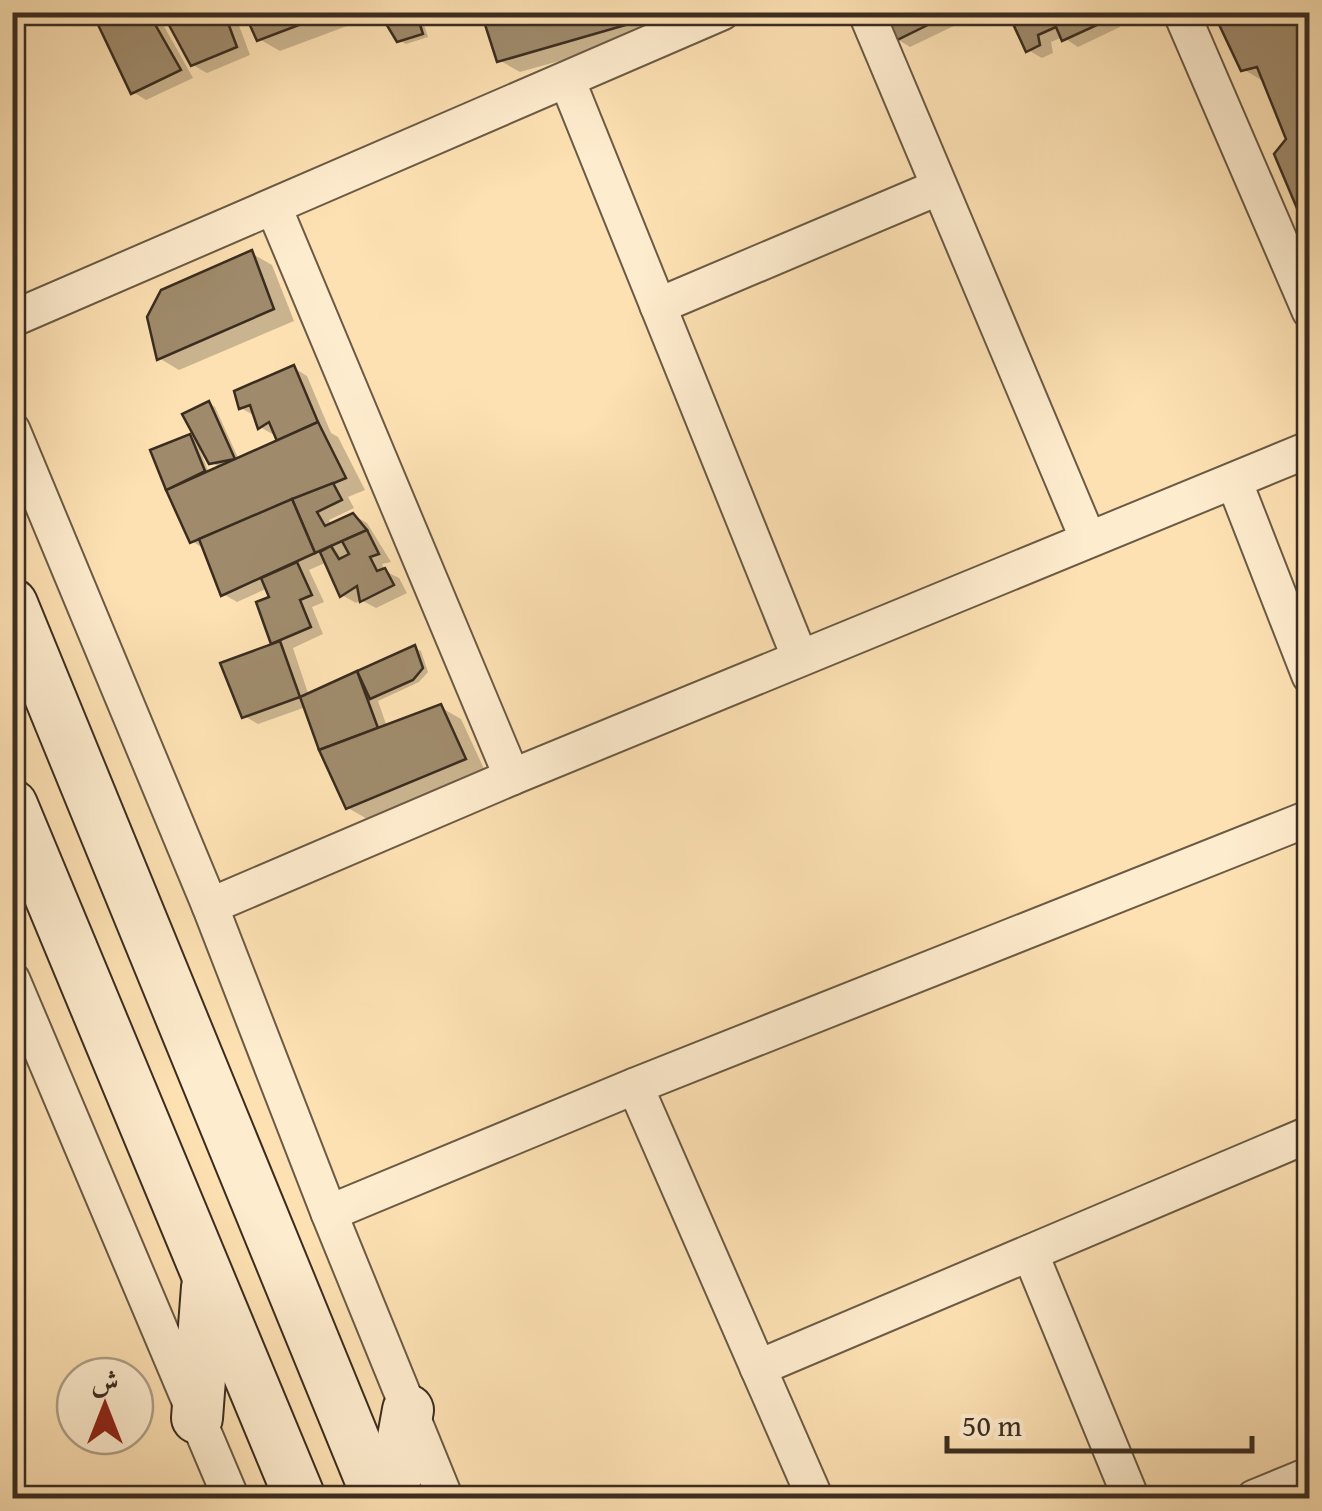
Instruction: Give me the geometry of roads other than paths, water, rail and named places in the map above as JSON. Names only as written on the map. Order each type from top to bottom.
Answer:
[{"type":"main road","points":[[12,604],[378,1498]]},
{"type":"main road","points":[[17,816],[39,830],[56,828],[83,808],[90,792]]},
{"type":"main road","points":[[17,816],[300,1498]]},
{"type":"main road","points":[[66,935],[83,913],[96,906],[136,902]]},
{"type":"main road","points":[[196,1418],[208,1277]]},
{"type":"main road","points":[[392,1498],[408,1410]]},
{"type":"street","points":[[12,319],[722,12]]},
{"type":"street","points":[[866,12],[1088,539]]},
{"type":"street","points":[[1181,12],[1310,311]]},
{"type":"street","points":[[568,80],[800,658]]},
{"type":"street","points":[[658,306],[939,187]]},
{"type":"street","points":[[274,208],[512,777]]},
{"type":"street","points":[[12,430],[210,906],[329,1214],[445,1498]]},
{"type":"street","points":[[210,906],[512,777],[1310,449]]},
{"type":"street","points":[[1234,482],[1310,676]]},
{"type":"street","points":[[329,1214],[635,1086],[1310,818]]},
{"type":"street","points":[[12,980],[231,1498]]},
{"type":"street","points":[[635,1086],[815,1498]]},
{"type":"street","points":[[758,1368],[1310,1134]]},
{"type":"street","points":[[1030,1253],[1131,1498]]},
{"type":"street","points":[[1254,1498],[1310,1475]]}]
